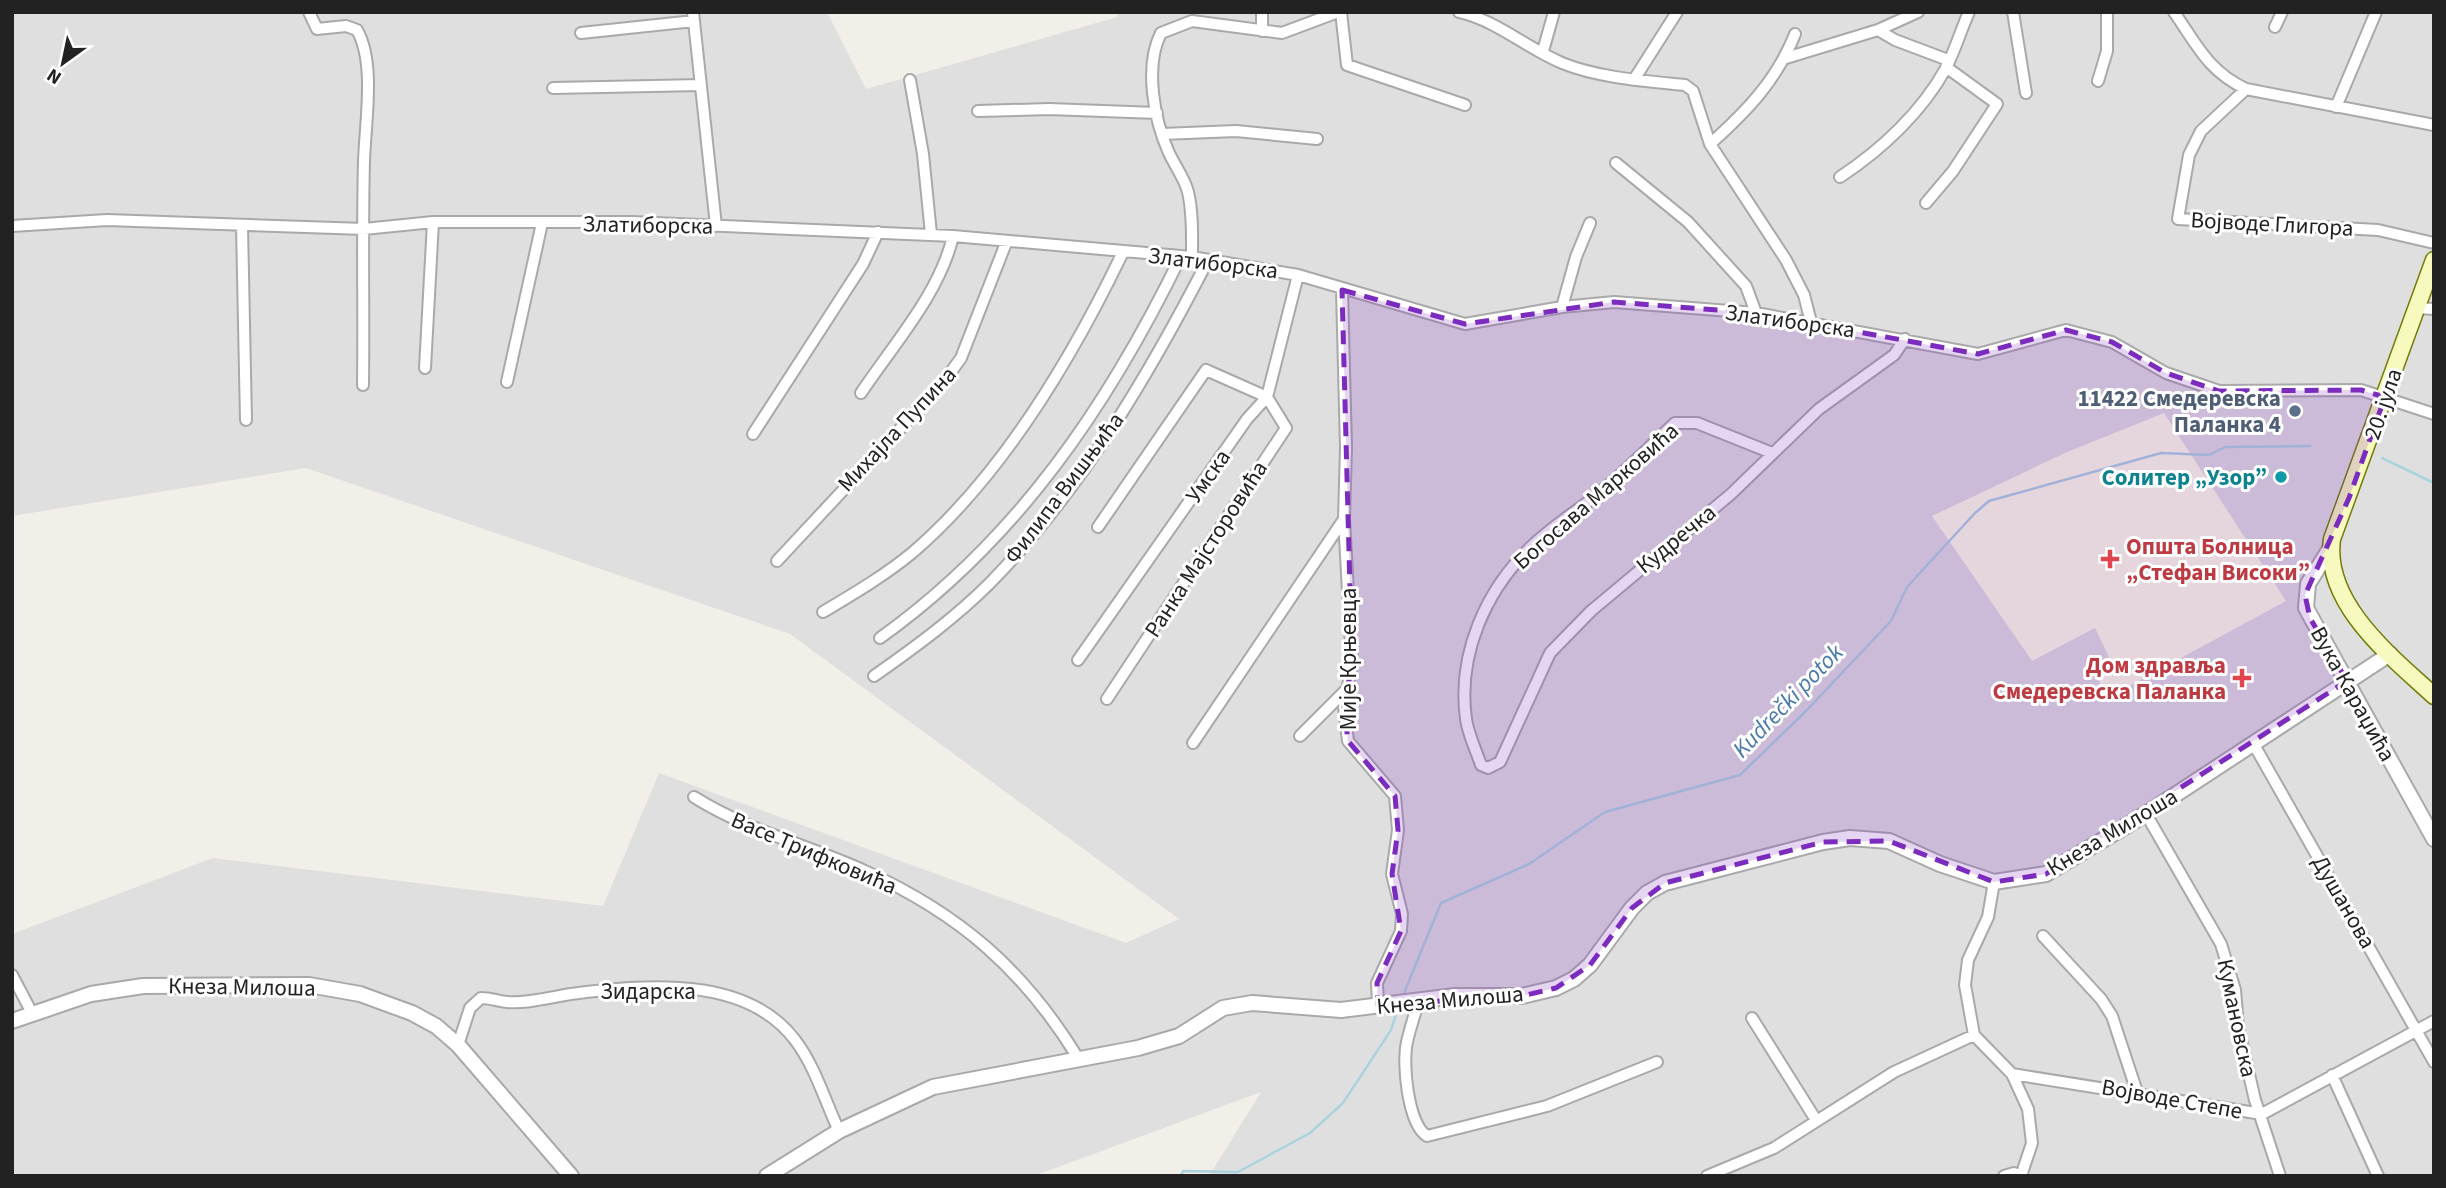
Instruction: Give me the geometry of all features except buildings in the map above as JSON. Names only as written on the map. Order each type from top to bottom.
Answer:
[{"type":"main road","name":"20. јула","points":[[2331,547],[2434,260]]},
{"type":"main road","points":[[2331,547],[2333,570],[2345,598],[2390,654],[2434,696]]},
{"type":"street","points":[[309,12],[317,29],[346,26],[357,30],[363,41],[368,118],[364,159],[363,385]]},
{"type":"street","points":[[1262,12],[1262,31]]},
{"type":"street","points":[[880,638],[940,592],[983,553],[1035,492],[1110,388],[1186,256],[1188,191],[1162,134],[1157,113],[1152,59],[1153,49],[1161,33],[1192,21],[1282,33],[1339,12],[1348,65],[1465,106]]},
{"type":"street","points":[[1459,12],[1493,24],[1559,62],[1582,69],[1685,85],[1693,91],[1710,144],[1786,260],[1804,295],[1811,322]]},
{"type":"street","points":[[1543,51],[1555,12]]},
{"type":"street","points":[[1635,78],[1677,12]]},
{"type":"street","points":[[1786,58],[1878,30],[1917,12]]},
{"type":"street","points":[[1840,177],[1875,153],[1900,128],[1947,63],[1969,12]]},
{"type":"street","points":[[2013,12],[2026,93]]},
{"type":"street","points":[[2098,81],[2107,51],[2106,12]]},
{"type":"street","points":[[2174,12],[2207,63],[2228,80],[2246,89],[2434,125]]},
{"type":"street","points":[[2275,27],[2282,12]]},
{"type":"street","points":[[2336,107],[2376,12]]},
{"type":"street","points":[[581,33],[694,16],[716,226]]},
{"type":"street","points":[[1878,30],[1947,63],[1997,103],[1953,171],[1926,203]]},
{"type":"street","points":[[1710,144],[1749,110],[1786,58],[1795,34]]},
{"type":"street","points":[[910,80],[923,154],[931,234]]},
{"type":"street","points":[[553,88],[701,85]]},
{"type":"street","name":"Војводе Глигора","points":[[2246,89],[2201,131],[2189,155],[2178,219],[2369,230],[2434,243]]},
{"type":"street","points":[[978,110],[1157,113]]},
{"type":"street","points":[[1162,134],[1236,131],[1317,139]]},
{"type":"street","points":[[1616,163],[1688,222],[1746,286],[1756,313]]},
{"type":"street","name":"Златиборска","points":[[12,226],[107,220],[364,229],[433,222],[632,222],[931,234],[1006,243],[1186,256],[1298,275],[1465,324],[1562,307],[1614,302],[1756,313],[1978,354],[2066,330],[2112,342],[2166,373],[2219,391],[2361,390],[2434,414]]},
{"type":"street","points":[[425,368],[433,222]]},
{"type":"street","points":[[507,382],[542,223]]},
{"type":"street","points":[[1562,307],[1576,257],[1590,223]]},
{"type":"street","points":[[243,226],[246,420]]},
{"type":"street","points":[[753,434],[863,264],[878,232]]},
{"type":"street","points":[[861,393],[937,276],[949,255],[953,236]]},
{"type":"street","name":"Михајла Пупина","points":[[777,561],[943,383],[961,358],[1006,243]]},
{"type":"street","points":[[823,612],[887,572],[959,506],[1045,392],[1089,323],[1123,252]]},
{"type":"street","name":"Филипа Вишњића","points":[[874,677],[964,606],[1035,535],[1139,386],[1208,260]]},
{"type":"street","name":"Умска","points":[[1078,660],[1247,419],[1268,397],[1298,275]]},
{"type":"street","name":"Мије Крњевца","points":[[1342,290],[1346,422],[1344,519],[1352,664],[1344,707],[1348,741],[1395,796],[1397,819],[1392,874],[1402,914],[1401,931],[1377,983],[1378,1005]]},
{"type":"street","points":[[2417,308],[2434,309]]},
{"type":"street","name":"Кудречка","points":[[1488,768],[1500,762],[1550,653],[1591,611],[1731,494],[1819,408],[1894,355],[1905,339]]},
{"type":"street","points":[[1098,527],[1206,370],[1268,397]]},
{"type":"street","name":"Ранка Мајсторовића","points":[[1107,699],[1286,428],[1268,397]]},
{"type":"street","name":"Богосава Марковића","points":[[1488,768],[1481,765],[1466,720],[1464,682],[1483,611],[1500,580],[1533,545],[1598,494],[1675,423],[1686,420],[1772,453]]},
{"type":"street","points":[[1193,743],[1344,519]]},
{"type":"street","name":"Вука Караџића","points":[[2331,547],[2314,571],[2305,602],[2310,618],[2434,839]]},
{"type":"street","name":"Кнеза Милоша","points":[[767,1176],[839,1131],[933,1087],[1138,1048],[1179,1037],[1223,1008],[1241,1003],[1341,1010],[1455,996],[1522,996],[1556,988],[1574,979],[1590,965],[1632,908],[1647,893],[1665,883],[1823,842],[1850,838],[1889,841],[1940,864],[1994,882],[2046,874],[2146,814],[2390,654]]},
{"type":"street","points":[[1300,736],[1346,690]]},
{"type":"street","name":"Душанова","points":[[2253,743],[2434,1062]]},
{"type":"street","name":"Васе Трифковића","points":[[694,797],[753,830],[865,871],[930,905],[990,948],[1049,1011],[1078,1058]]},
{"type":"street","name":"Кумановска","points":[[2146,814],[2221,944],[2235,990],[2238,1027],[2255,1100],[2262,1114],[2280,1176]]},
{"type":"street","points":[[1994,882],[1988,917],[1968,960],[1965,985],[1974,1035],[2012,1074],[2028,1109],[2032,1143],[2021,1176],[2014,1173],[2004,1176]]},
{"type":"street","points":[[2043,936],[2101,999],[2112,1016],[2137,1092]]},
{"type":"street","points":[[12,975],[32,1013]]},
{"type":"street","name":"Кнеза Милоша","points":[[12,1021],[90,994],[144,986],[309,985],[360,994],[412,1013],[436,1026],[458,1045],[571,1176]]},
{"type":"street","name":"Зидарска","points":[[458,1045],[470,1008],[481,998],[508,1002],[604,990],[678,988],[721,994],[765,1013],[794,1038],[806,1056],[839,1131]]},
{"type":"street","points":[[1407,1001],[1407,1084],[1414,1122],[1427,1136],[1547,1105],[1657,1062]]},
{"type":"street","points":[[1752,1018],[1816,1120]]},
{"type":"street","name":"Војводе Степе","points":[[2012,1074],[2262,1114],[2434,1021]]},
{"type":"street","points":[[1707,1176],[1774,1148],[1894,1072],[1974,1035]]},
{"type":"street","points":[[2332,1075],[2378,1176]]},
{"type":"highlighted area","points":[[1342,290],[1465,324],[1614,302],[1756,313],[1978,354],[2066,330],[2112,342],[2166,373],[2219,391],[2361,390],[2385,397],[2349,498],[2305,595],[2310,618],[2347,681],[2046,874],[1994,882],[1889,841],[1823,842],[1665,883],[1632,908],[1590,965],[1556,988],[1522,996],[1378,1005],[1377,983],[1401,931],[1392,874],[1398,830],[1395,796],[1348,741],[1344,707],[1352,664]]},
{"type":"shaded area","points":[[12,12],[827,12],[866,89],[1117,17],[1118,12],[2434,12],[2434,1176],[1209,1176],[1261,1092],[1034,1176],[12,1176],[12,934],[213,858],[603,906],[659,773],[1126,943],[1179,919],[790,634],[306,468],[12,516]]},
{"type":"shaded area","name":"Општа Болница „Стефан Високи”","points":[[2164,413],[2286,601],[2109,697],[2093,672],[2109,657],[2095,628],[2032,661],[1932,516],[2067,452]]},
{"type":"waterway","name":"Kudrečki potok","points":[[1402,998],[1441,903],[1529,864],[1605,812],[1740,775],[1806,711],[1891,621],[1907,587],[1989,501],[2161,453],[2209,455],[2225,447],[2310,446]]},
{"type":"waterway","name":"Kudrečki potok","points":[[2382,458],[2434,483]]},
{"type":"waterway","name":"Kudrečki potok","points":[[1181,1176],[1183,1171],[1238,1172],[1310,1133],[1343,1103],[1391,1030],[1398,1008]]},
{"type":"place","name":"11422 Смедеревска Паланка 4","points":[[2295,411]]},
{"type":"place","name":"Солитер „Узор”","points":[[2281,477]]},
{"type":"place","name":"Општа Болница „Стефан Високи”","points":[[2110,559]]},
{"type":"place","name":"Дом здравља Смедеревска Паланка","points":[[2242,678]]}]
